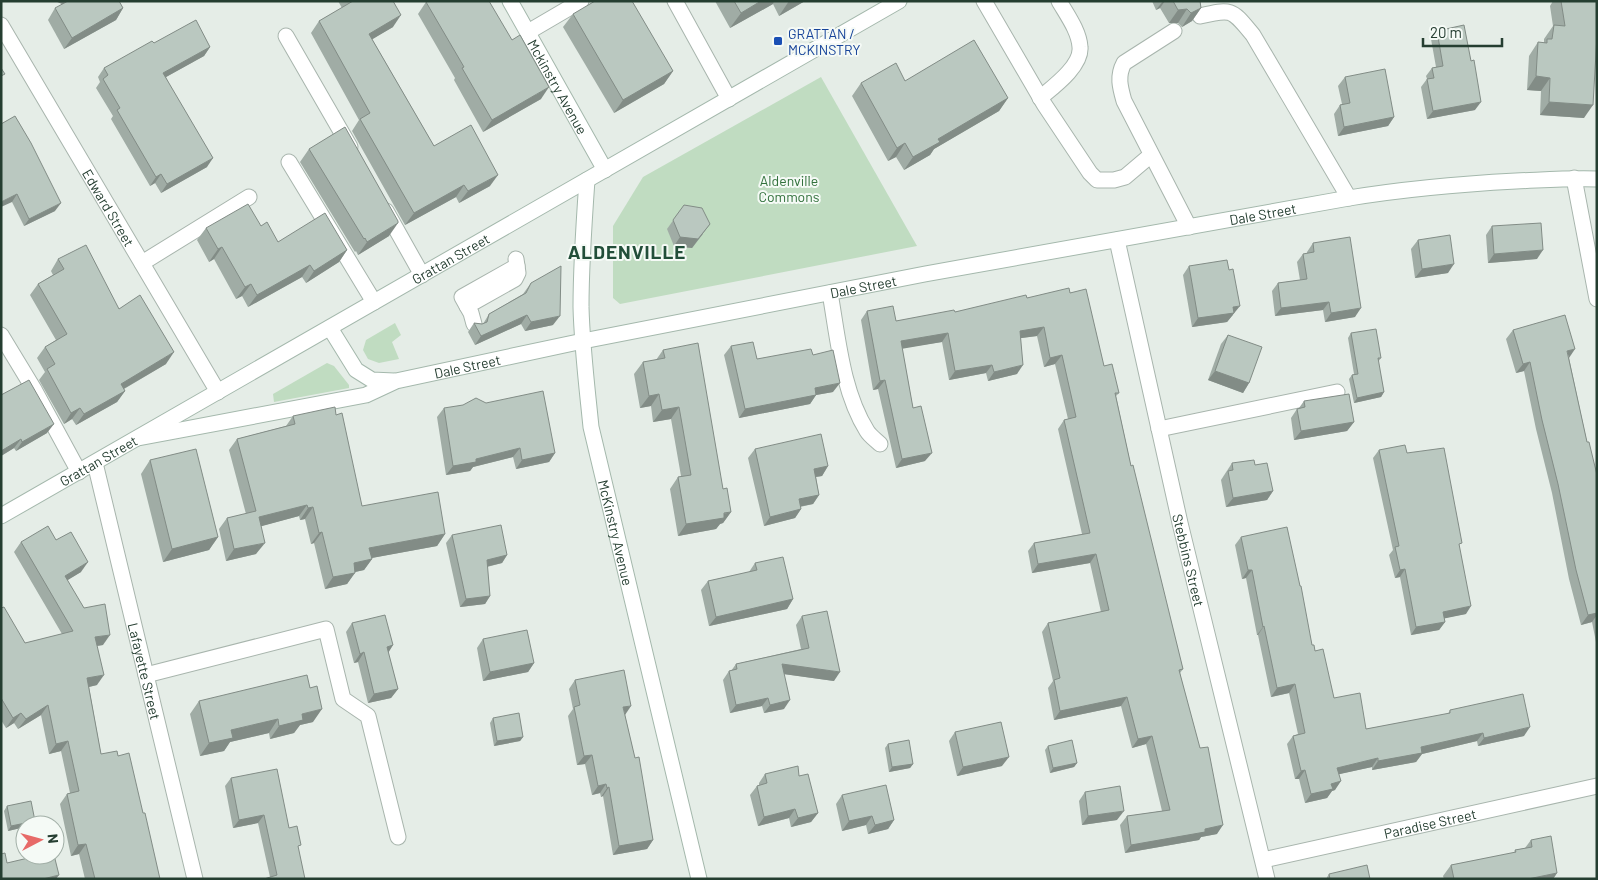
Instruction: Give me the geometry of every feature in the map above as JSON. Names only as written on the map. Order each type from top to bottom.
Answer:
[{"type":"street","name":"Mckinstry Avenue","points":[[510,1],[605,170]]},
{"type":"street","points":[[528,32],[581,1]]},
{"type":"street","points":[[675,1],[729,98]]},
{"type":"street","name":"Grattan Street","points":[[1,516],[899,1]]},
{"type":"street","points":[[984,1],[1040,98],[1090,173],[1097,180],[1114,180],[1124,176],[1151,155]]},
{"type":"street","points":[[1040,98],[1073,68],[1079,58],[1081,48],[1076,33],[1059,1]]},
{"type":"street","points":[[1200,16],[1222,11],[1238,17],[1253,35],[1349,198]]},
{"type":"street","name":"Edward Street","points":[[1,25],[218,392]]},
{"type":"street","points":[[1174,32],[1124,63],[1119,71],[1120,86],[1124,101],[1189,227]]},
{"type":"street","points":[[286,36],[355,155]]},
{"type":"street","points":[[289,162],[374,302]]},
{"type":"street","points":[[1574,178],[1597,299]]},
{"type":"street","name":"Dale Street","points":[[138,438],[366,395],[396,381],[583,341],[830,293],[1349,198],[1475,183],[1574,178],[1597,179]]},
{"type":"street","name":"McKinstry Avenue","points":[[587,180],[581,305],[591,427],[699,879]]},
{"type":"street","points":[[142,263],[248,197]]},
{"type":"street","points":[[380,198],[422,275]]},
{"type":"street","name":"Stebbins Street","points":[[1117,240],[1180,523],[1267,879]]},
{"type":"street","points":[[474,324],[463,299],[464,296],[516,261]]},
{"type":"street","points":[[830,293],[845,371],[853,401],[868,433],[880,444]]},
{"type":"street","points":[[330,328],[356,370],[372,380],[396,381]]},
{"type":"street","points":[[1,335],[79,472]]},
{"type":"street","points":[[1159,429],[1336,392]]},
{"type":"street","name":"Lafayette Street","points":[[95,463],[195,879]]},
{"type":"street","points":[[146,675],[326,629],[343,699],[368,716],[398,836]]},
{"type":"street","name":"Paradise Street","points":[[1262,860],[1597,786]]},
{"type":"green space","name":"Aldenville Commons","points":[[821,77],[917,246],[620,304],[613,298],[613,226],[643,177]]},
{"type":"green space","points":[[395,323],[401,335],[392,342],[399,359],[379,363],[368,359],[363,350],[366,340]]},
{"type":"green space","points":[[327,363],[334,366],[349,385],[349,388],[274,402],[273,394]]},
{"type":"building","points":[[68,1],[119,1],[123,8],[72,38],[55,8]]},
{"type":"building","points":[[353,1],[393,1],[401,15],[369,34],[434,146],[471,125],[498,175],[468,191],[464,185],[414,213],[360,119],[370,113],[319,21]]},
{"type":"building","points":[[489,1],[512,40],[520,35],[549,87],[492,120],[426,2]]},
{"type":"building","points":[[595,1],[632,1],[673,71],[623,100],[573,14]]},
{"type":"building","points":[[734,1],[761,1],[741,13]]},
{"type":"building","points":[[1173,1],[1200,1],[1201,8],[1191,13],[1187,9],[1178,10]]},
{"type":"building","points":[[1561,1],[1597,1],[1593,105],[1549,102],[1550,78],[1536,76],[1538,42],[1547,43],[1547,39],[1552,39],[1554,25],[1565,26]]},
{"type":"building","points":[[196,20],[210,47],[163,73],[213,158],[167,184],[161,174],[156,177],[117,110],[120,108],[103,79],[108,75],[104,68],[152,41],[154,43]]},
{"type":"building","points":[[1464,25],[1471,61],[1474,60],[1481,102],[1433,111],[1427,79],[1434,78],[1432,68],[1443,66],[1437,31]]},
{"type":"building","points":[[974,40],[1008,98],[938,139],[940,142],[913,157],[905,143],[897,148],[861,83],[896,63],[905,81]]},
{"type":"building","points":[[1,68],[5,74],[1,76]]},
{"type":"building","points":[[1385,69],[1394,117],[1344,127],[1340,105],[1350,103],[1345,77]]},
{"type":"building","points":[[15,116],[31,143],[61,203],[29,219],[17,194],[1,202],[1,124]]},
{"type":"building","points":[[345,127],[398,221],[398,223],[367,242],[309,149]]},
{"type":"building","points":[[248,204],[261,226],[267,222],[278,242],[325,213],[347,250],[314,271],[310,265],[257,295],[251,284],[245,287],[222,247],[218,249],[206,228]]},
{"type":"building","points":[[684,205],[702,208],[710,224],[698,239],[680,237],[673,220]]},
{"type":"building","points":[[1541,223],[1543,250],[1494,254],[1492,226]]},
{"type":"building","points":[[1450,235],[1454,264],[1422,269],[1418,240]]},
{"type":"building","points":[[1350,237],[1361,308],[1331,313],[1329,302],[1281,308],[1278,283],[1307,279],[1303,254],[1314,252],[1313,243]]},
{"type":"building","points":[[86,245],[119,309],[140,295],[174,352],[121,384],[125,391],[84,414],[80,408],[71,413],[47,369],[55,364],[45,347],[67,334],[38,284],[64,269],[58,259]]},
{"type":"building","points":[[1227,260],[1229,270],[1233,269],[1240,306],[1233,307],[1234,313],[1198,318],[1189,266]]},
{"type":"building","points":[[561,266],[560,316],[531,322],[527,315],[481,336],[474,323],[482,324],[487,322],[489,314],[526,293],[531,283]]},
{"type":"building","points":[[1069,288],[1070,293],[1086,289],[1104,366],[1112,364],[1119,393],[1115,393],[1131,466],[1133,465],[1183,669],[1179,670],[1200,748],[1208,747],[1223,825],[1205,829],[1205,832],[1131,845],[1127,816],[1170,810],[1152,736],[1138,739],[1127,697],[1060,711],[1054,680],[1060,678],[1048,623],[1109,610],[1096,554],[1038,564],[1034,543],[1090,533],[1064,420],[1076,417],[1062,355],[1050,358],[1044,327],[1020,331],[1023,365],[994,372],[992,365],[955,371],[948,333],[901,341],[913,408],[921,406],[932,453],[902,459],[885,380],[880,381],[867,311],[893,306],[896,321],[954,310],[955,312],[1026,295],[1027,298]]},
{"type":"building","points":[[1565,315],[1575,349],[1567,351],[1587,442],[1589,442],[1597,475],[1597,613],[1588,615],[1576,570],[1530,362],[1523,364],[1513,330]]},
{"type":"building","points":[[1376,329],[1381,358],[1378,358],[1384,392],[1357,398],[1352,375],[1358,374],[1351,333]]},
{"type":"building","points":[[1228,335],[1262,347],[1249,383],[1215,371]]},
{"type":"building","points":[[753,342],[757,359],[811,349],[813,355],[833,350],[840,383],[815,388],[816,395],[745,409],[731,346]]},
{"type":"building","points":[[698,343],[723,489],[727,488],[731,512],[724,513],[724,518],[686,524],[678,477],[691,475],[679,407],[662,410],[659,394],[649,396],[643,362],[665,358],[663,350]]},
{"type":"building","points":[[29,380],[54,424],[22,442],[21,439],[1,451],[1,395]]},
{"type":"building","points":[[543,391],[555,453],[522,460],[520,448],[476,459],[476,462],[453,466],[444,408],[463,405],[476,398],[486,403]]},
{"type":"building","points":[[1349,394],[1354,422],[1301,431],[1297,409],[1305,407],[1304,401]]},
{"type":"building","points":[[335,407],[336,415],[342,413],[362,506],[438,492],[445,534],[369,548],[372,559],[354,563],[355,573],[333,577],[322,532],[319,533],[313,507],[308,508],[307,505],[259,517],[265,543],[234,549],[227,518],[256,511],[237,439],[295,424],[293,416]]},
{"type":"building","points":[[821,434],[828,466],[814,469],[819,495],[799,499],[801,509],[770,517],[755,449]]},
{"type":"building","points":[[1405,445],[1407,453],[1444,448],[1462,543],[1459,544],[1471,606],[1443,612],[1445,622],[1416,627],[1405,569],[1400,570],[1395,547],[1399,546],[1379,450]]},
{"type":"building","points":[[196,449],[218,537],[172,549],[150,460]]},
{"type":"building","points":[[1254,460],[1255,465],[1267,463],[1273,491],[1233,498],[1228,471],[1233,470],[1232,463]]},
{"type":"building","points":[[501,525],[507,555],[487,560],[490,596],[466,599],[452,535]]},
{"type":"building","points":[[48,526],[56,540],[71,532],[88,562],[65,576],[84,608],[105,604],[110,635],[95,637],[104,675],[87,678],[101,754],[117,751],[118,756],[129,753],[160,879],[95,879],[86,844],[78,845],[67,794],[79,791],[68,741],[56,744],[48,705],[26,719],[21,713],[13,718],[1,698],[1,608],[4,607],[25,643],[73,631],[21,542]]},
{"type":"building","points":[[1287,527],[1312,645],[1314,645],[1315,651],[1323,649],[1334,698],[1360,693],[1366,729],[1450,713],[1450,710],[1523,694],[1530,727],[1484,738],[1483,733],[1421,747],[1422,753],[1378,761],[1378,758],[1337,768],[1341,781],[1331,784],[1333,789],[1311,794],[1305,770],[1301,771],[1293,736],[1305,733],[1295,684],[1277,688],[1252,570],[1248,570],[1241,537]]},
{"type":"building","points":[[783,557],[793,599],[716,617],[708,581],[757,570],[755,563]]},
{"type":"building","points":[[827,611],[840,672],[782,664],[790,700],[770,705],[768,698],[736,705],[729,671],[737,669],[736,664],[809,648],[802,616]]},
{"type":"building","points":[[385,615],[393,645],[387,647],[398,689],[374,694],[364,652],[360,654],[352,623]]},
{"type":"building","points":[[527,630],[534,663],[490,672],[483,639]]},
{"type":"building","points":[[624,670],[631,706],[623,707],[635,758],[639,757],[653,840],[619,846],[609,787],[607,788],[606,784],[598,786],[592,755],[584,756],[574,707],[580,705],[575,680]]},
{"type":"building","points":[[307,675],[310,688],[317,686],[322,709],[302,714],[303,720],[279,726],[278,719],[231,730],[233,738],[209,743],[199,701]]},
{"type":"building","points":[[519,713],[523,737],[497,741],[493,718]]},
{"type":"building","points":[[1001,722],[1009,757],[963,767],[955,732]]},
{"type":"building","points":[[909,740],[913,764],[892,767],[888,744]]},
{"type":"building","points":[[1072,740],[1077,763],[1053,768],[1048,746]]},
{"type":"building","points":[[798,766],[799,776],[808,774],[818,813],[798,818],[795,809],[764,817],[757,786],[767,783],[765,774]]},
{"type":"building","points":[[277,769],[289,828],[297,826],[301,845],[298,846],[305,879],[264,879],[277,875],[264,815],[239,820],[231,778]]},
{"type":"building","points":[[886,785],[894,820],[875,825],[872,816],[849,821],[842,795]]},
{"type":"building","points":[[1120,786],[1124,811],[1088,816],[1085,792]]},
{"type":"building","points":[[31,801],[34,815],[15,815],[15,825],[11,826],[7,806]]},
{"type":"building","points":[[1551,836],[1557,873],[1528,879],[1454,879],[1451,865],[1516,852],[1515,850],[1532,847],[1531,840]]},
{"type":"building","points":[[5,853],[7,863],[15,861],[15,865],[56,865],[59,875],[43,879],[1,879],[1,854]]},
{"type":"building","points":[[1367,865],[1370,879],[1330,879],[1329,874]]},
{"type":"place","name":"GRATTAN / MCKINSTRY","points":[[778,41]]},
{"type":"district","name":"ALDENVILLE","points":[[627,251]]}]
